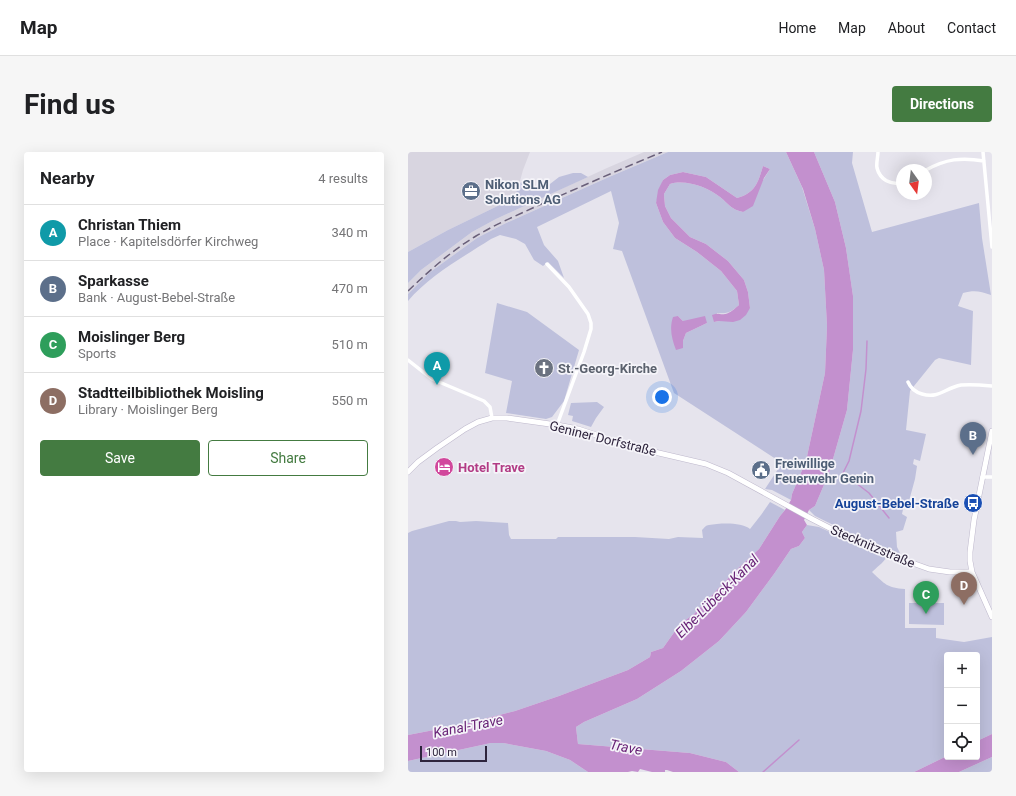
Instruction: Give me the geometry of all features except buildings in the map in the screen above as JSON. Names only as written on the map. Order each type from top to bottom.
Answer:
[{"type":"main road","name":"Geniner Dorfstraße","points":[[408,472],[418,462],[465,429],[478,422],[492,418],[511,418],[578,429],[633,448],[706,464],[728,473],[780,501]]},
{"type":"main road","points":[[992,431],[970,544],[970,561],[972,572],[992,617]]},
{"type":"main road","name":"Stecknitzstraße","points":[[780,501],[855,541],[898,558],[938,570],[950,572],[972,572]]},
{"type":"street","points":[[878,152],[877,168],[881,175],[889,182],[896,184]]},
{"type":"street","points":[[983,152],[992,246]]},
{"type":"street","points":[[932,167],[948,160],[962,159],[984,161]]},
{"type":"street","points":[[547,264],[569,287],[588,314],[591,323],[591,329],[584,352],[558,425]]},
{"type":"street","points":[[408,360],[432,380],[484,401],[490,407],[492,418]]},
{"type":"street","points":[[908,382],[910,387],[916,393],[928,396],[939,394],[959,385],[981,384],[992,386]]},
{"type":"street","points":[[982,477],[992,477]]},
{"type":"shaded area","points":[[408,152],[530,152],[514,198],[448,230],[408,252]]},
{"type":"shaded area","points":[[644,152],[668,152],[504,224],[477,238],[429,273],[408,294],[408,283],[421,270],[472,232],[496,219]]},
{"type":"shaded area","points":[[668,152],[786,152],[802,187],[815,229],[824,270],[827,326],[825,373],[806,461],[792,494],[791,500],[772,490],[765,489],[782,463],[674,393],[622,251],[613,249],[619,223],[611,191],[537,227],[544,245],[558,261],[564,278],[548,262],[543,266],[534,260],[525,244],[516,239],[500,235],[491,239],[447,267],[426,283],[408,301],[408,294],[429,273],[477,238],[504,224]],"holes":[[[763,166],[770,169],[743,212],[732,208],[715,193],[703,187],[689,183],[670,184],[664,194],[665,206],[671,218],[690,237],[706,244],[728,261],[744,280],[748,292],[750,308],[714,322],[717,313],[729,312],[739,305],[737,291],[721,271],[697,252],[675,238],[663,222],[656,203],[663,180],[670,175],[683,172],[706,177],[737,198],[752,190],[757,182]],[[678,316],[683,321],[707,323],[686,333],[683,341],[683,348]]]},
{"type":"shaded area","points":[[814,152],[853,152],[852,163],[872,232],[979,203],[982,238],[991,295],[977,291],[963,293],[958,306],[973,311],[971,365],[939,358],[935,360],[910,391],[906,430],[926,434],[920,461],[914,459],[913,464],[917,466],[915,479],[909,501],[904,505],[902,514],[907,517],[903,530],[896,532],[897,547],[901,555],[866,541],[815,516],[809,510],[815,506],[829,473],[847,410],[853,350],[853,296],[846,248],[835,202]]},
{"type":"shaded area","points":[[573,173],[581,173],[588,177],[496,219],[472,232],[421,270],[408,283],[408,252],[448,230],[514,198],[520,183],[526,180],[528,190],[531,190],[541,188],[550,184],[559,177]]},
{"type":"shaded area","points":[[497,303],[527,312],[579,350],[564,401],[552,417],[546,419],[506,413],[512,381],[485,373]]},
{"type":"shaded area","points":[[597,402],[604,407],[591,427],[572,421],[573,416],[568,415],[571,403]]},
{"type":"shaded area","points":[[770,502],[785,510],[759,549],[733,573],[694,614],[680,624],[663,648],[651,652],[650,657],[628,670],[515,711],[460,725],[408,735],[408,533],[449,521],[476,521],[508,523],[509,535],[511,539],[556,539],[558,537],[635,537],[669,539],[678,537],[703,538],[702,530],[708,525],[736,524],[750,529]]},
{"type":"shaded area","points":[[807,525],[819,527],[886,558],[872,572],[887,585],[894,588],[905,589],[905,628],[936,628],[936,638],[964,642],[992,637],[992,734],[980,740],[980,652],[944,652],[944,757],[914,772],[739,772],[726,762],[690,753],[578,744],[576,727],[584,722],[637,699],[681,671],[719,641],[746,612],[791,549],[799,546],[805,538],[802,532]]},
{"type":"shaded area","points":[[909,603],[944,603],[944,625],[909,624]]},
{"type":"shaded area","points":[[491,743],[503,743],[546,751],[570,760],[588,772],[408,772],[408,761]]},
{"type":"shaded area","points":[[992,757],[992,772],[959,772]]},
{"type":"water","points":[[786,152],[814,152],[835,202],[846,248],[853,296],[853,350],[847,410],[829,473],[815,506],[809,510],[804,520],[807,525],[802,532],[805,538],[799,546],[791,549],[746,612],[719,641],[681,671],[637,699],[584,722],[576,727],[578,744],[690,753],[726,762],[739,772],[673,772],[665,770],[665,772],[652,772],[640,769],[638,772],[588,772],[570,760],[546,751],[503,743],[491,743],[408,761],[408,735],[460,725],[515,711],[628,670],[650,657],[651,652],[663,648],[680,624],[694,614],[733,573],[759,549],[785,510],[791,500],[792,494],[806,461],[825,373],[827,326],[824,270],[815,229],[803,189]]},
{"type":"water","points":[[763,166],[770,169],[764,178],[753,206],[743,212],[732,208],[715,193],[703,187],[689,183],[670,184],[664,194],[665,206],[671,218],[690,237],[706,244],[728,261],[744,280],[748,292],[750,308],[746,315],[740,320],[733,322],[714,322],[712,315],[731,312],[739,305],[737,291],[721,271],[697,252],[675,238],[663,222],[656,203],[658,190],[663,180],[670,175],[683,172],[706,177],[737,198],[752,190],[757,182]]},
{"type":"water","points":[[678,316],[683,321],[705,316],[707,323],[686,333],[683,341],[683,348],[676,350],[672,338],[671,326],[673,317]]},
{"type":"water","points":[[992,734],[992,757],[959,772],[914,772],[944,757],[944,760],[980,760],[980,740]]},
{"type":"waterway","points":[[867,341],[866,369],[861,411],[849,461],[843,473],[869,493],[889,518]]},
{"type":"waterway","points":[[763,772],[799,740]]},
{"type":"railway","points":[[408,291],[449,255],[484,232],[539,205],[662,152]]},
{"type":"place","name":"Nikon SLM Solutions AG","points":[[471,191]]},
{"type":"place","name":"St.-Georg-Kirche","points":[[544,368]]},
{"type":"place","name":"Christan Thiem","points":[[437,385]]},
{"type":"place","name":"Sparkasse","points":[[973,455]]},
{"type":"place","name":"Hotel Trave","points":[[444,467]]},
{"type":"place","name":"Freiwillige Feuerwehr Genin","points":[[761,470]]},
{"type":"place","name":"August-Bebel-Straße","points":[[973,503]]},
{"type":"place","name":"Stadtteilbibliothek Moisling","points":[[964,605]]},
{"type":"place","name":"Moislinger Berg","points":[[926,614]]},
{"type":"water label","name":"Elbe-Lübeck-Kanal","points":[[717,596]]},
{"type":"water label","name":"Kanal-Trave","points":[[468,726]]},
{"type":"water label","name":"Trave","points":[[626,747]]}]
